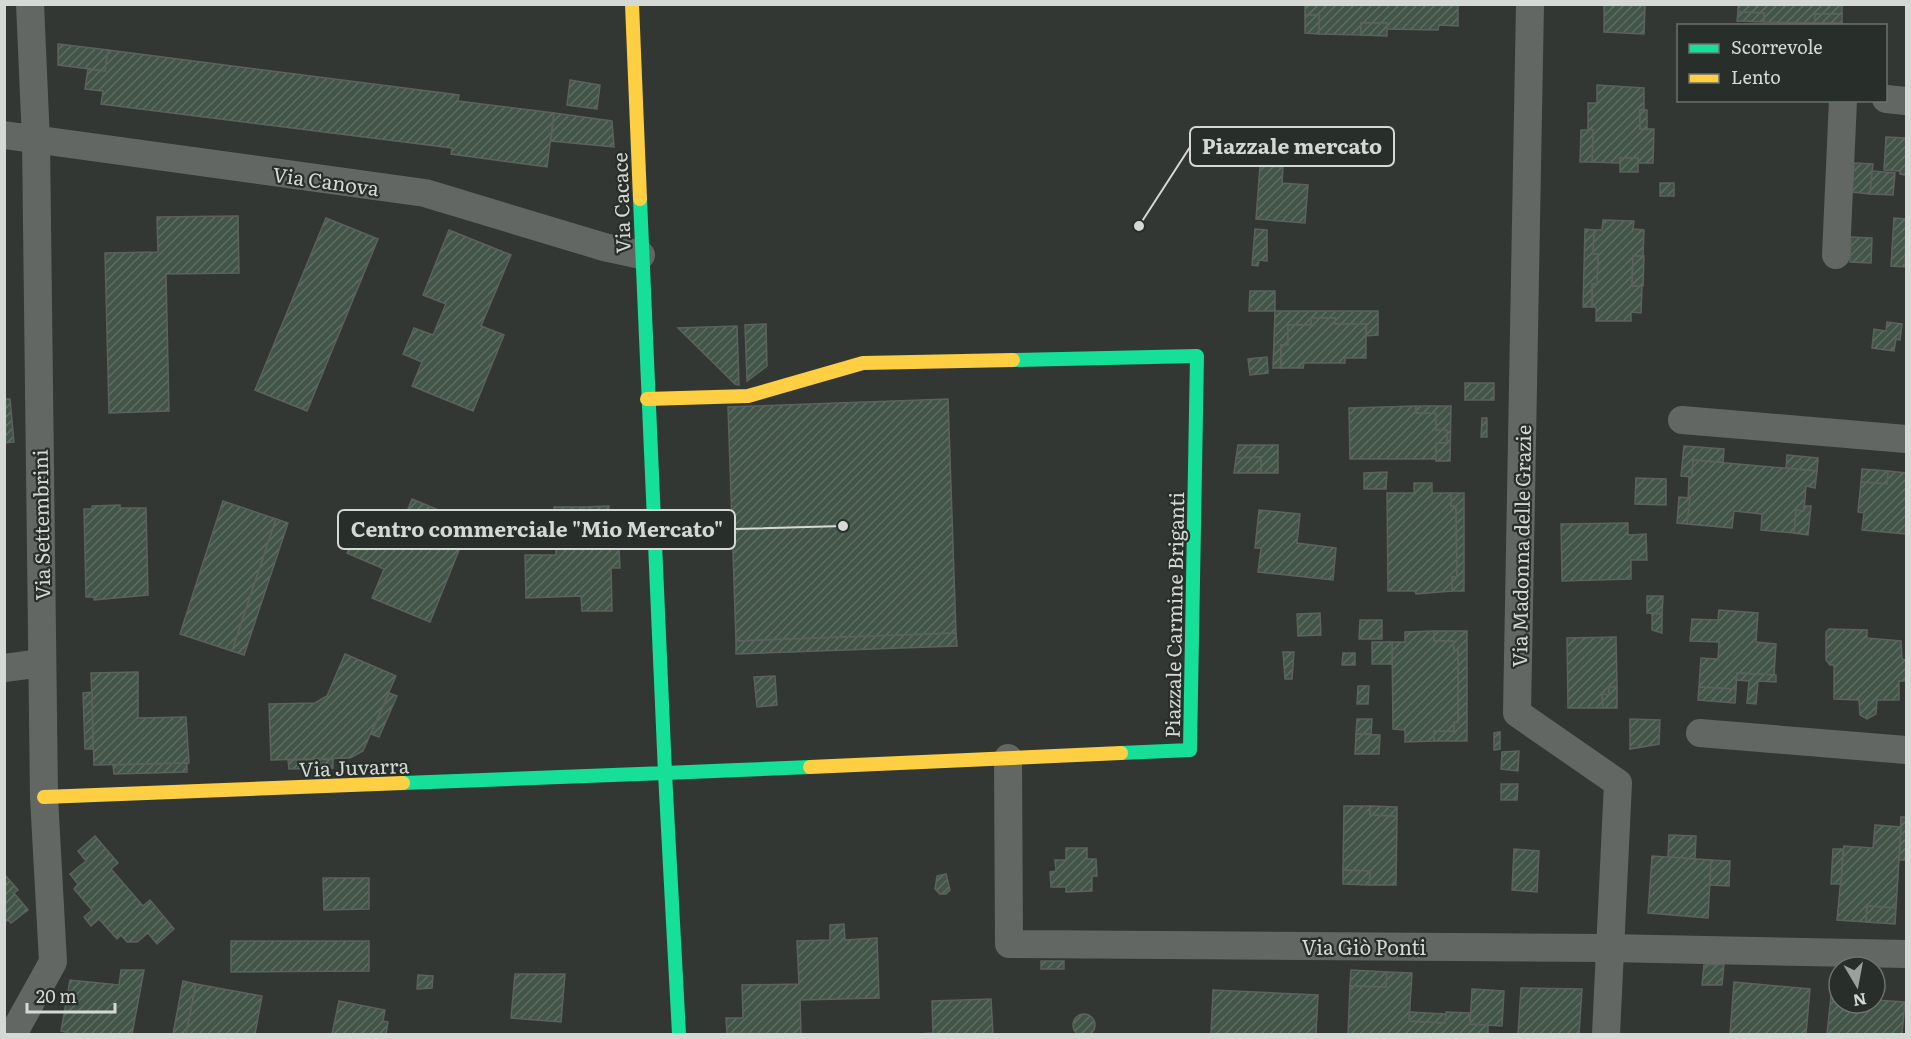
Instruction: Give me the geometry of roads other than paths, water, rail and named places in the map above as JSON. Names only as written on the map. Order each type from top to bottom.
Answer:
[{"type":"street","name":"Via Settembrini","points":[[13,1035],[53,962],[44,797],[36,141],[30,4]]},
{"type":"street","name":"Via Cacace","points":[[632,4],[647,399],[665,774]]},
{"type":"street","name":"Via Madonna delle Grazie","points":[[1530,4],[1517,713],[1618,783],[1608,948],[1606,1035]]},
{"type":"street","points":[[1887,99],[1906,101]]},
{"type":"street","points":[[1836,255],[1843,102]]},
{"type":"street","name":"Via Canova","points":[[4,135],[425,193],[604,247],[641,255]]},
{"type":"street","name":"Piazzale Carmine Briganti","points":[[647,399],[748,396],[863,363],[1197,356],[1190,750],[665,774]]},
{"type":"street","points":[[1682,420],[1906,440]]},
{"type":"street","points":[[4,668],[42,663]]},
{"type":"street","points":[[1700,733],[1906,750]]},
{"type":"street","name":"Via Giò Ponti","points":[[1008,758],[1009,944],[1608,948],[1906,954]]},
{"type":"street","points":[[665,774],[679,1035]]},
{"type":"street","name":"Via Juvarra","points":[[44,797],[665,774]]},
{"type":"place","name":"Piazzale mercato","points":[[1139,226]]},
{"type":"place","name":"Centro commerciale \"Mio Mercato\"","points":[[843,526]]}]
